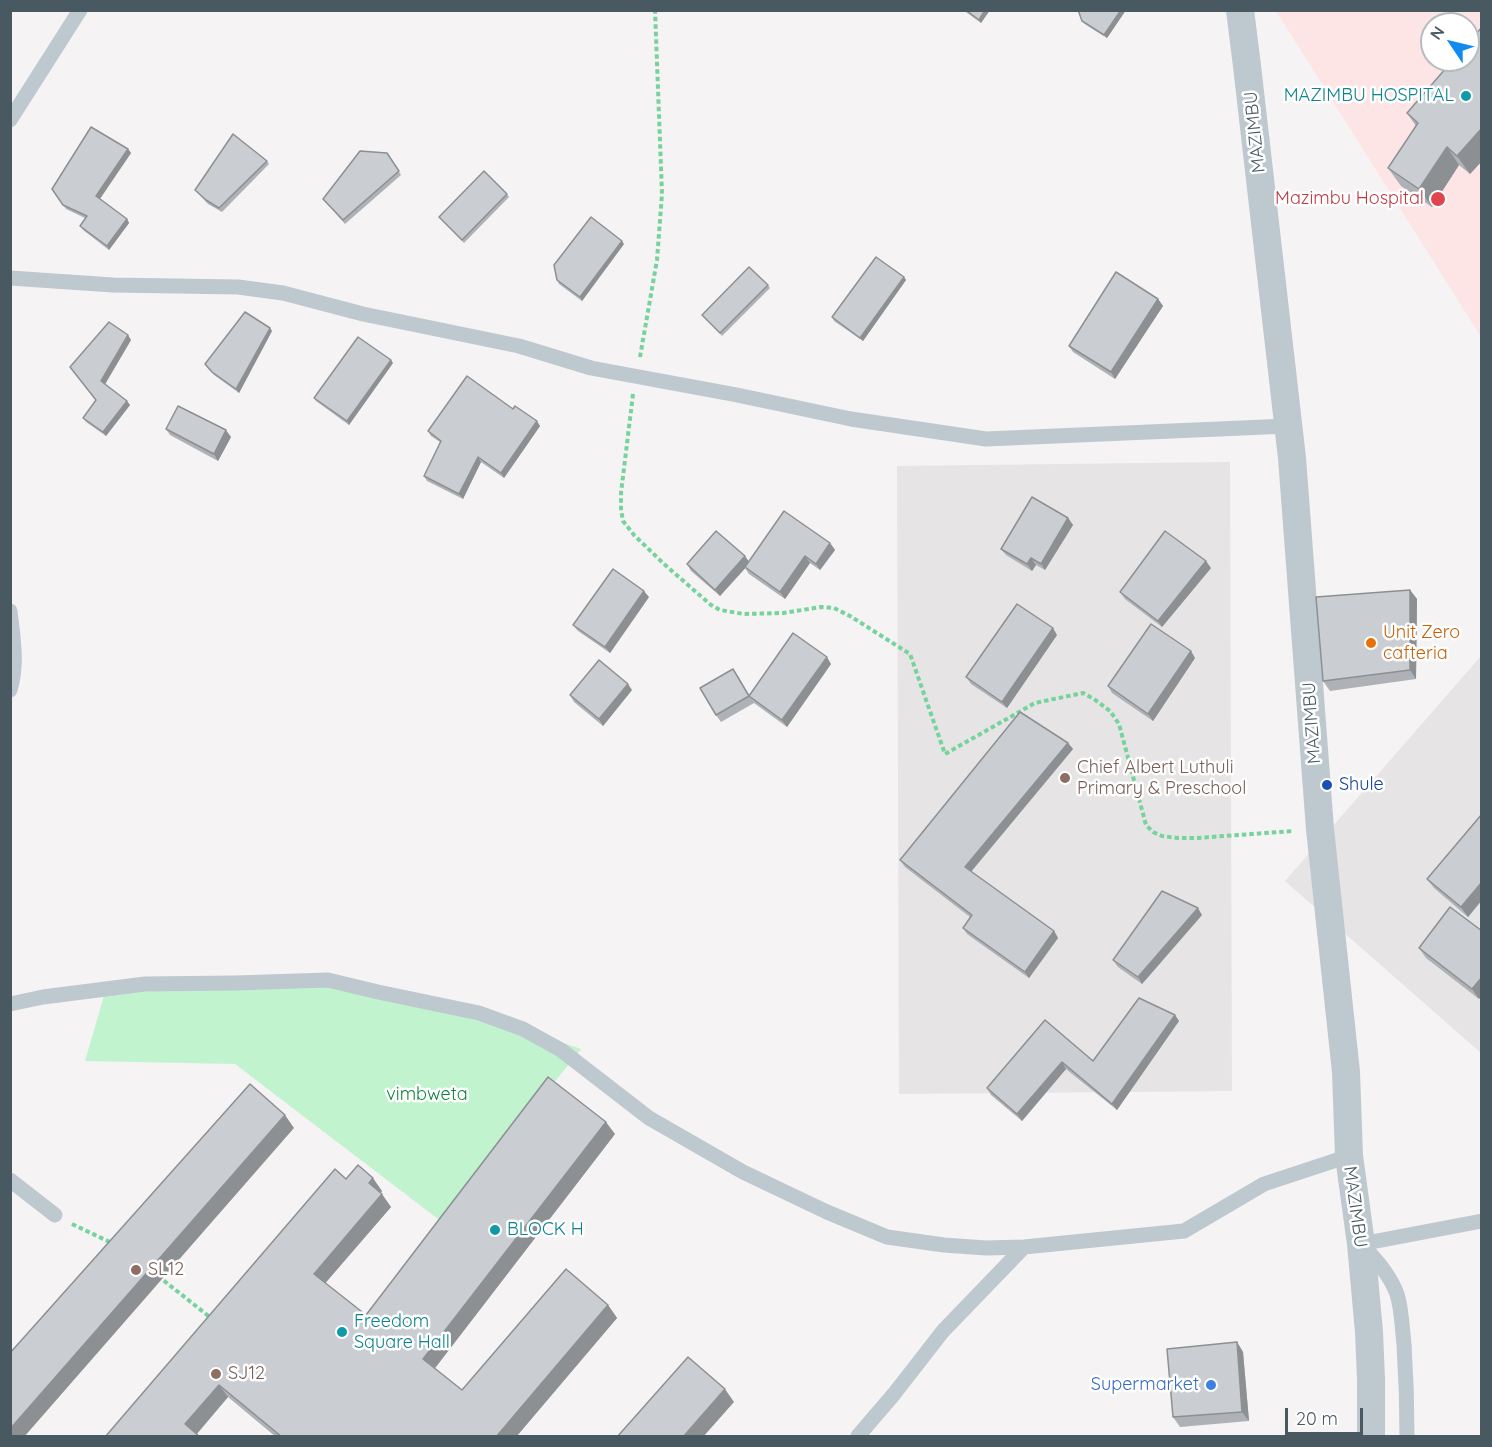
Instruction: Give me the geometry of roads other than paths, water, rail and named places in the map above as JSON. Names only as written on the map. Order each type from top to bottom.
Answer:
[{"type":"street","name":"MAZIMBU","points":[[1240,10],[1292,458],[1320,829],[1346,1072],[1349,1156],[1369,1332],[1371,1437]]},
{"type":"lane","points":[[10,120],[16,99],[80,10]]},
{"type":"lane","points":[[10,278],[113,285],[238,287],[283,293],[363,314],[519,346],[591,368],[738,395],[851,419],[986,439],[1288,426]]},
{"type":"lane","points":[[10,611],[15,653],[10,690]]},
{"type":"lane","points":[[10,1004],[43,997],[145,984],[328,980],[479,1013],[523,1029],[561,1050],[649,1118],[743,1172],[827,1212],[887,1237],[955,1245],[986,1248],[1024,1247],[1184,1232],[1264,1184],[1349,1156]]},
{"type":"lane","points":[[10,1180],[55,1215]]},
{"type":"lane","points":[[1360,1244],[1482,1221]]},
{"type":"lane","points":[[1360,1244],[1375,1258],[1387,1275],[1401,1310],[1406,1374],[1407,1437]]},
{"type":"lane","points":[[858,1437],[943,1331],[1024,1247]]},
{"type":"place","name":"MAZIMBU HOSPITAL","points":[[1466,96]]},
{"type":"place","name":"Mazimbu Hospital","points":[[1438,199]]},
{"type":"place","name":"Unit Zero cafteria","points":[[1371,643]]},
{"type":"place","name":"Chief Albert Luthuli Primary & Preschool","points":[[1065,778]]},
{"type":"place","name":"Shule","points":[[1327,785]]},
{"type":"place","name":"BLOCK H","points":[[495,1230]]},
{"type":"place","name":"SL12","points":[[136,1270]]},
{"type":"place","name":"Freedom Square Hall","points":[[342,1332]]},
{"type":"place","name":"SJ12","points":[[216,1374]]},
{"type":"place","name":"Supermarket","points":[[1211,1385]]},
{"type":"park label","name":"vimbweta","points":[[427,1095]]}]
